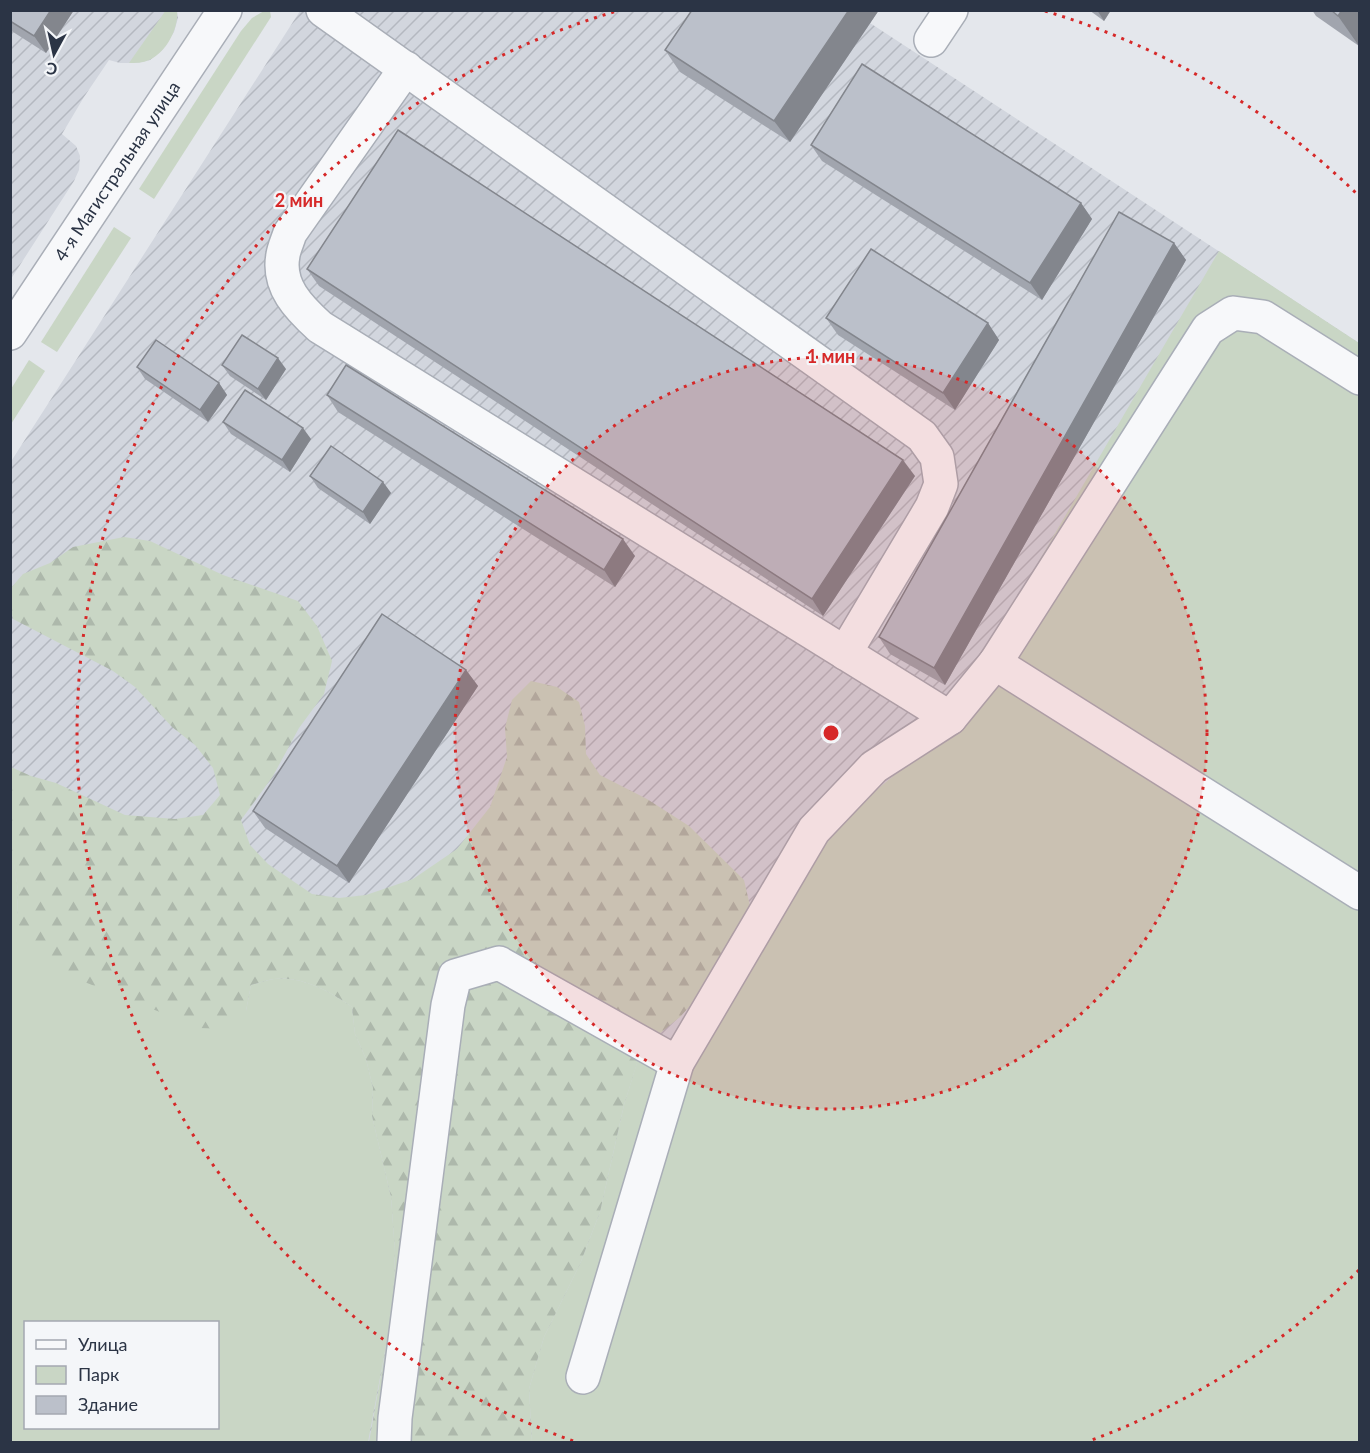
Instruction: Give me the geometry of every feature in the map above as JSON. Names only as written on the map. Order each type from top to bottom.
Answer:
[{"type":"street","name":"4-я Магистральная улица","points":[[10,333],[225,10]]},
{"type":"street","points":[[323,10],[922,436],[937,457],[941,484],[932,507],[845,653]]},
{"type":"street","points":[[931,40],[951,10]]},
{"type":"street","points":[[406,68],[290,233],[282,257],[284,283],[298,307],[320,327],[950,718]]},
{"type":"street","points":[[583,1377],[677,1063],[814,830],[874,767],[950,718],[995,663],[1208,329],[1233,313],[1263,317],[1359,378]]},
{"type":"street","points":[[995,663],[1359,893]]},
{"type":"street","points":[[394,1443],[395,1418],[446,1017],[455,976],[499,963],[677,1063]]},
{"type":"shaded area","points":[[11,11],[177,11],[178,18],[174,32],[162,50],[150,60],[137,63],[120,63],[109,60],[84,97],[62,134],[76,146],[80,156],[79,170],[11,279]]},
{"type":"shaded area","points":[[300,11],[878,11],[870,23],[1359,343],[1359,1442],[11,1442],[10,463]]},
{"type":"green space","points":[[166,10],[177,11],[177,18],[174,32],[166,46],[149,60],[129,63]]},
{"type":"green space","points":[[264,11],[270,11],[271,17],[154,199],[139,189],[241,31],[252,18]]},
{"type":"green space","points":[[114,227],[131,238],[57,352],[41,342]]},
{"type":"green space","points":[[1219,251],[1359,343],[1359,1442],[532,1442],[529,1389],[544,1337],[580,1264],[600,1212],[624,1105],[640,1053],[691,1069],[825,833],[934,742]]},
{"type":"green space","points":[[29,360],[45,371],[11,424],[11,389]]},
{"type":"green space","points":[[124,537],[150,541],[223,575],[298,601],[317,626],[332,661],[324,694],[299,728],[273,776],[241,820],[250,845],[268,864],[312,894],[339,898],[366,895],[413,879],[457,849],[490,807],[507,757],[505,728],[512,700],[531,681],[557,687],[579,702],[585,726],[586,754],[600,775],[647,799],[689,826],[744,880],[750,906],[697,998],[640,1054],[624,1105],[600,1212],[580,1264],[544,1337],[529,1389],[532,1442],[369,1442],[393,1308],[395,1252],[391,1197],[372,1116],[373,1088],[366,1059],[355,1034],[352,1007],[305,982],[284,978],[274,979],[251,985],[246,1011],[227,1029],[200,1028],[72,977],[26,945],[17,919],[18,891],[14,864],[11,860],[11,767],[56,783],[125,815],[175,819],[203,815],[220,795],[213,768],[195,745],[172,727],[135,687],[113,671],[13,619],[11,588],[23,574],[50,563],[73,547]]},
{"type":"green space","points":[[10,860],[14,863],[18,891],[17,919],[246,1011],[251,985],[284,978],[315,986],[352,1007],[355,1034],[366,1059],[373,1088],[372,1116],[391,1197],[395,1252],[393,1308],[368,1442],[11,1442]]},
{"type":"building","points":[[10,10],[51,10],[34,36],[10,21]]},
{"type":"building","points":[[692,10],[849,10],[774,121],[665,50]]},
{"type":"building","points":[[1331,10],[1342,10],[1338,16]]},
{"type":"building","points":[[862,64],[1081,203],[1030,283],[811,145]]},
{"type":"building","points":[[398,130],[903,460],[812,599],[307,269]]},
{"type":"building","points":[[1119,212],[1174,243],[934,668],[879,637]]},
{"type":"building","points":[[871,249],[988,323],[943,393],[826,318]]},
{"type":"building","points":[[242,335],[278,358],[258,389],[222,365]]},
{"type":"building","points":[[156,340],[219,383],[200,410],[137,367]]},
{"type":"building","points":[[346,365],[623,539],[604,570],[327,395]]},
{"type":"building","points":[[245,390],[303,428],[282,460],[223,422]]},
{"type":"building","points":[[331,446],[383,482],[363,512],[310,476]]},
{"type":"building","points":[[382,614],[466,670],[337,866],[253,811]]}]
